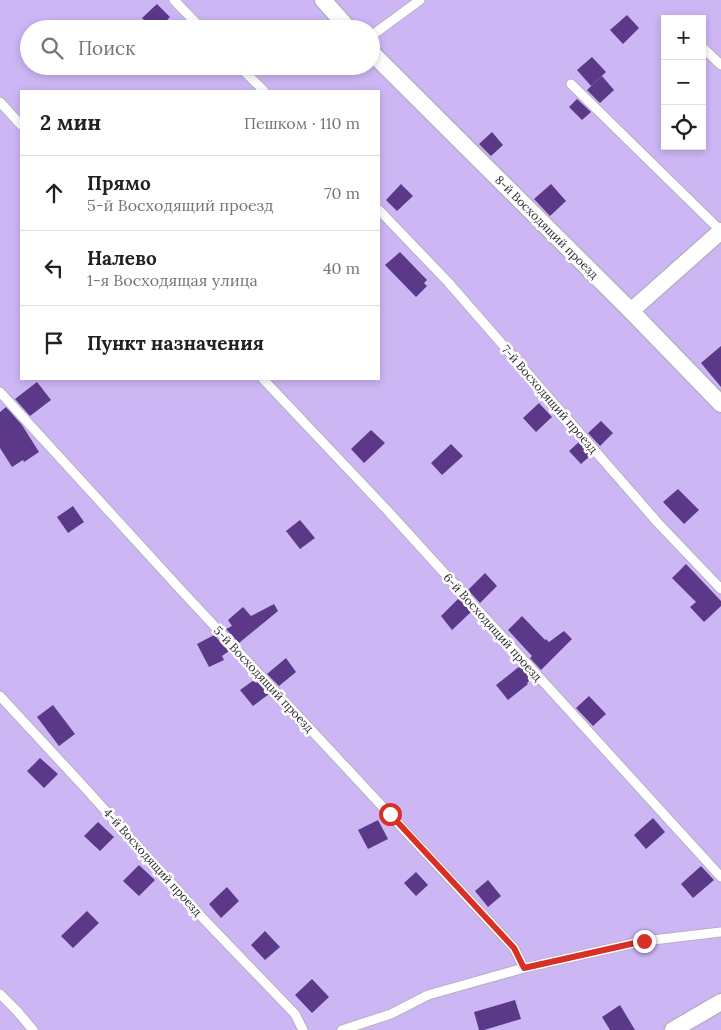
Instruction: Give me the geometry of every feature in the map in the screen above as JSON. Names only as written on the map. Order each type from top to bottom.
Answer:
[{"type":"street","points":[[323,0],[341,20]]},
{"type":"street","name":"8-й Восходящий проезд","points":[[380,61],[631,311],[721,404]]},
{"type":"street","points":[[631,311],[721,231]]},
{"type":"street","points":[[674,1030],[721,1002]]},
{"type":"lane","points":[[174,0],[193,20]]},
{"type":"lane","points":[[380,29],[420,0]]},
{"type":"lane","points":[[706,51],[721,66]]},
{"type":"lane","points":[[248,75],[263,90]]},
{"type":"lane","points":[[571,84],[721,231]]},
{"type":"lane","points":[[0,102],[20,124]]},
{"type":"lane","name":"7-й Восходящий проезд","points":[[380,211],[448,282],[658,523],[721,589]]},
{"type":"lane","name":"6-й Восходящий проезд","points":[[264,380],[386,509],[721,877]]},
{"type":"lane","name":"5-й Восходящий проезд","points":[[0,392],[180,589],[514,948],[524,968]]},
{"type":"lane","name":"4-й Восходящий проезд","points":[[0,696],[194,909],[295,1014],[303,1030]]},
{"type":"lane","points":[[342,1030],[391,1014],[428,995],[524,968],[644,941],[721,932]]},
{"type":"lane","points":[[0,994],[33,1030]]},
{"type":"shaded area","points":[[0,0],[721,0],[721,1030],[0,1030]]},
{"type":"building","points":[[157,4],[170,17],[167,20],[144,20],[142,18]]},
{"type":"building","points":[[627,15],[639,28],[623,44],[610,30]]},
{"type":"building","points":[[592,57],[606,72],[591,86],[577,70]]},
{"type":"building","points":[[602,76],[614,90],[600,103],[587,90]]},
{"type":"building","points":[[577,99],[591,112],[582,120],[569,107]]},
{"type":"building","points":[[492,132],[503,145],[491,156],[479,144]]},
{"type":"building","points":[[401,184],[413,196],[397,211],[386,200]]},
{"type":"building","points":[[551,184],[566,201],[550,216],[534,199]]},
{"type":"building","points":[[400,252],[427,280],[424,283],[427,286],[416,297],[385,265]]},
{"type":"building","points":[[721,346],[721,387],[701,363]]},
{"type":"building","points":[[37,382],[51,400],[30,416],[15,399]]},
{"type":"building","points":[[539,403],[552,417],[536,432],[523,418]]},
{"type":"building","points":[[6,407],[22,425],[39,452],[12,467],[0,448],[0,412]]},
{"type":"building","points":[[601,421],[613,433],[600,446],[588,433]]},
{"type":"building","points":[[371,430],[385,443],[364,463],[351,449]]},
{"type":"building","points":[[579,442],[591,455],[581,464],[569,451]]},
{"type":"building","points":[[451,444],[463,456],[442,475],[431,463]]},
{"type":"building","points":[[678,489],[699,510],[684,524],[663,502]]},
{"type":"building","points":[[73,506],[84,522],[68,533],[57,517]]},
{"type":"building","points":[[300,520],[315,538],[300,549],[286,531]]},
{"type":"building","points":[[686,564],[721,601],[721,606],[704,622],[690,607],[696,602],[672,578]]},
{"type":"building","points":[[485,573],[497,586],[480,603],[468,590]]},
{"type":"building","points":[[459,598],[471,612],[452,630],[441,616]]},
{"type":"building","points":[[274,604],[278,611],[239,643],[226,629],[232,626],[228,620],[243,607],[251,616]]},
{"type":"building","points":[[522,616],[549,642],[564,631],[572,639],[541,670],[530,658],[532,656],[508,630]]},
{"type":"building","points":[[214,635],[229,651],[222,656],[224,660],[209,667],[197,644]]},
{"type":"building","points":[[286,658],[296,672],[279,686],[267,674]]},
{"type":"building","points":[[520,666],[532,678],[528,684],[508,700],[496,685]]},
{"type":"building","points":[[254,680],[256,683],[258,681],[269,694],[253,706],[240,690]]},
{"type":"building","points":[[589,696],[606,714],[593,726],[576,708]]},
{"type":"building","points":[[53,705],[75,734],[59,746],[37,717]]},
{"type":"building","points":[[40,758],[58,774],[44,788],[27,771]]},
{"type":"building","points":[[653,818],[665,832],[646,849],[634,835]]},
{"type":"building","points":[[378,820],[388,839],[368,849],[358,830]]},
{"type":"building","points":[[98,822],[114,837],[100,851],[84,836]]},
{"type":"building","points":[[139,865],[155,880],[139,896],[123,881]]},
{"type":"building","points":[[701,866],[714,880],[693,898],[681,884]]},
{"type":"building","points":[[416,872],[428,885],[416,896],[404,883]]},
{"type":"building","points":[[488,880],[501,896],[488,907],[475,891]]},
{"type":"building","points":[[227,887],[239,901],[221,918],[209,904]]},
{"type":"building","points":[[87,911],[99,923],[73,948],[61,936]]},
{"type":"building","points":[[265,931],[280,947],[265,960],[251,945]]},
{"type":"building","points":[[312,979],[329,997],[312,1013],[295,995]]},
{"type":"building","points":[[515,1000],[521,1019],[479,1030],[474,1012]]},
{"type":"building","points":[[620,1005],[635,1030],[610,1030],[602,1017]]},
{"type":"route","points":[[390,814],[514,948],[524,968],[644,941]]}]
